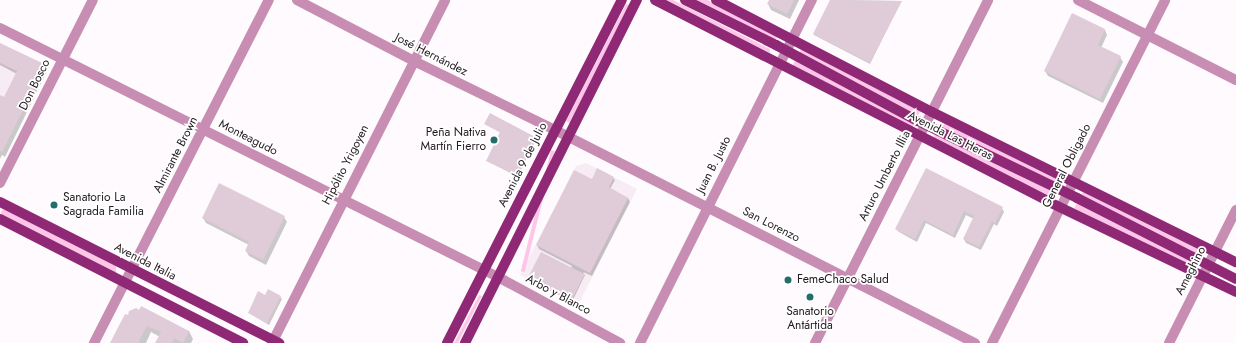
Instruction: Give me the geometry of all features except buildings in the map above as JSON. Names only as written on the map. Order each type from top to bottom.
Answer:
[{"type":"main road","name":"Avenida 9 de Julio","points":[[447,343],[622,0]]},
{"type":"main road","points":[[464,343],[637,0]]},
{"type":"main road","name":"Avenida Las Heras","points":[[655,0],[1060,207],[1236,292]]},
{"type":"main road","name":"Avenida Las Heras","points":[[685,0],[787,51],[925,124],[1236,279]]},
{"type":"main road","name":"Avenida Las Heras","points":[[716,0],[932,112],[1236,262]]},
{"type":"main road","name":"Avenida Italia","points":[[0,202],[274,342]]},
{"type":"main road","points":[[0,219],[243,343]]},
{"type":"street","name":"Don Bosco","points":[[0,183],[93,0]]},
{"type":"street","name":"Almirante Brown","points":[[94,343],[270,0]]},
{"type":"street","name":"José Hernández","points":[[297,0],[414,61],[555,130]]},
{"type":"street","name":"Hipólito Yrigoyen","points":[[274,342],[343,201],[446,0]]},
{"type":"street","name":"Juan B. Justo","points":[[640,343],[707,208],[781,65],[812,0]]},
{"type":"street","name":"Arturo Umberto Illia","points":[[815,343],[988,0]]},
{"type":"street","points":[[1078,0],[1236,80]]},
{"type":"street","name":"General Obligado","points":[[992,343],[1165,0]]},
{"type":"street","name":"Monteagudo","points":[[0,28],[343,201],[484,270]]},
{"type":"street","name":"San Lorenzo","points":[[555,130],[975,343]]},
{"type":"street","name":"Ameghino","points":[[1169,343],[1236,210]]},
{"type":"street","name":"Arbo y Blanco","points":[[484,270],[620,343]]},
{"type":"shaded area","points":[[660,0],[673,0],[770,49],[770,53]]},
{"type":"shaded area","points":[[694,0],[708,0],[778,37],[774,40]]},
{"type":"shaded area","points":[[626,4],[629,5],[570,123],[566,121]]},
{"type":"shaded area","points":[[0,43],[42,63],[44,68],[12,131],[0,124]]},
{"type":"shaded area","points":[[802,48],[920,111],[917,118],[798,55]]},
{"type":"shaded area","points":[[796,59],[915,122],[912,128],[792,66]]},
{"type":"shaded area","points":[[941,120],[1057,177],[1054,183],[938,126]]},
{"type":"shaded area","points":[[936,132],[1052,191],[1048,198],[932,139]]},
{"type":"shaded area","points":[[551,150],[555,151],[525,272],[521,271]]},
{"type":"shaded area","points":[[586,163],[637,189],[578,305],[520,275],[576,166]]},
{"type":"shaded area","points":[[1083,192],[1198,249],[1195,255],[1080,196]]},
{"type":"shaded area","points":[[1077,203],[1195,263],[1192,268],[1074,208]]},
{"type":"shaded area","points":[[6,209],[116,265],[116,272],[113,273],[0,216],[2,210]]},
{"type":"shaded area","points":[[479,295],[482,296],[458,343],[454,343]]},
{"type":"place","name":"Peña Nativa Martín Fierro","points":[[494,140]]},
{"type":"place","name":"Sanatorio La Sagrada Familia","points":[[54,205]]},
{"type":"place","name":"FemeChaco Salud","points":[[788,280]]},
{"type":"place","name":"Sanatorio Antártida","points":[[810,297]]}]
